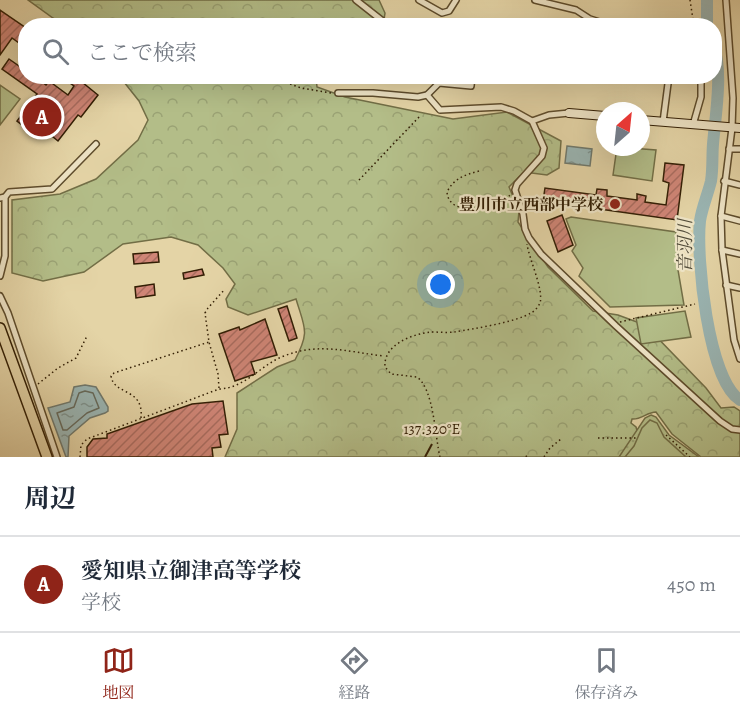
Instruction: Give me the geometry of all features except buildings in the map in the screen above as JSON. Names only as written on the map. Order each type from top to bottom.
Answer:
[{"type":"highway","points":[[0,328],[45,457]]},
{"type":"highway","points":[[0,342],[45,457]]},
{"type":"street","points":[[356,0],[379,18]]},
{"type":"street","points":[[419,0],[442,13],[448,11],[456,0]]},
{"type":"street","points":[[535,0],[576,10],[588,18]]},
{"type":"street","points":[[726,0],[736,128],[729,149],[724,182],[721,216],[722,250],[734,340],[739,356]]},
{"type":"street","points":[[338,93],[418,97],[427,95],[438,84]]},
{"type":"street","points":[[450,84],[471,86],[471,84]]},
{"type":"street","points":[[663,122],[668,84]]},
{"type":"street","points":[[695,125],[701,84]]},
{"type":"street","points":[[427,95],[440,110],[501,107],[532,121],[544,147],[542,156],[517,184],[515,190],[529,238],[547,260],[720,421],[732,429],[740,430]]},
{"type":"street","points":[[532,121],[549,115],[569,113],[596,115]]},
{"type":"street","points":[[650,121],[736,128]]},
{"type":"street","points":[[0,276],[5,256],[2,197],[9,192],[52,189],[96,144]]},
{"type":"street","points":[[729,149],[740,149]]},
{"type":"street","points":[[724,182],[740,186]]},
{"type":"street","points":[[721,216],[740,221]]},
{"type":"street","points":[[722,250],[740,254]]},
{"type":"street","points":[[726,285],[740,288]]},
{"type":"street","points":[[0,296],[8,313],[57,457]]},
{"type":"street","points":[[732,320],[740,322]]},
{"type":"path","points":[[690,0],[693,18]]},
{"type":"path","points":[[290,84],[301,88],[338,93]]},
{"type":"path","points":[[359,180],[420,116]]},
{"type":"path","points":[[479,171],[453,181],[447,192],[450,201],[456,206],[466,208],[493,205],[504,201],[515,190]]},
{"type":"path","points":[[440,457],[429,398],[424,384],[417,377],[391,374],[385,367],[386,356],[396,344],[416,336],[430,332],[452,332],[505,321],[522,317],[535,310],[541,297],[527,249],[525,229]]},
{"type":"path","points":[[219,389],[205,313],[225,289]]},
{"type":"path","points":[[614,324],[695,304]]},
{"type":"path","points":[[33,390],[46,375],[76,358],[87,336]]},
{"type":"path","points":[[141,419],[140,401],[113,382],[111,376],[114,373],[209,342]]},
{"type":"path","points":[[80,457],[81,445],[87,439],[219,389],[243,384],[281,357],[313,348],[386,356]]},
{"type":"path","points":[[666,435],[690,457]]},
{"type":"path","points":[[598,438],[637,438]]},
{"type":"path","points":[[544,457],[550,448],[561,439]]},
{"type":"path","points":[[526,457],[528,453]]},
{"type":"green space","points":[[28,0],[379,0],[385,13],[384,18],[53,18]]},
{"type":"green space","points":[[126,84],[317,84],[317,87],[345,97],[453,119],[507,112],[561,141],[559,168],[547,175],[524,172],[509,187],[519,211],[518,222],[548,267],[593,311],[618,315],[645,325],[706,388],[721,408],[734,407],[740,411],[740,457],[701,457],[672,434],[656,412],[632,419],[631,423],[636,427],[638,434],[620,457],[225,457],[237,429],[237,393],[277,367],[295,360],[300,350],[304,330],[296,299],[248,315],[228,307],[226,299],[235,284],[223,268],[198,245],[171,237],[123,244],[84,272],[43,281],[12,273],[12,200],[60,194],[96,179],[138,140],[148,120],[139,101]]},
{"type":"green space","points":[[0,85],[20,99],[0,125]]},
{"type":"green space","points":[[650,150],[656,150],[652,181],[613,175],[616,156],[650,156]]},
{"type":"green space","points":[[571,217],[676,232],[678,270],[684,305],[610,307],[579,276],[583,268],[572,251],[576,245],[566,219]]},
{"type":"green space","points":[[685,311],[691,337],[641,344],[636,318]]},
{"type":"green space","points":[[651,415],[656,417],[669,435],[699,457],[619,457],[645,418]]},
{"type":"green space","points":[[650,420],[657,423],[664,437],[686,457],[625,457],[634,446],[642,428]]},
{"type":"water","points":[[567,146],[592,149],[590,166],[565,163]]},
{"type":"water","points":[[85,385],[96,387],[108,411],[90,418],[69,436],[68,457],[66,457],[48,408],[70,402],[74,387]]},
{"type":"waterway","name":"音羽川","points":[[707,0],[707,18]]},
{"type":"waterway","name":"音羽川","points":[[718,84],[711,181],[700,221],[700,261],[702,288],[712,344],[729,388],[740,400]]},
{"type":"place","name":"愛知県立御津高等学校","points":[[42,117]]},
{"type":"place","name":"豊川市立西部中学校","points":[[615,204]]}]
